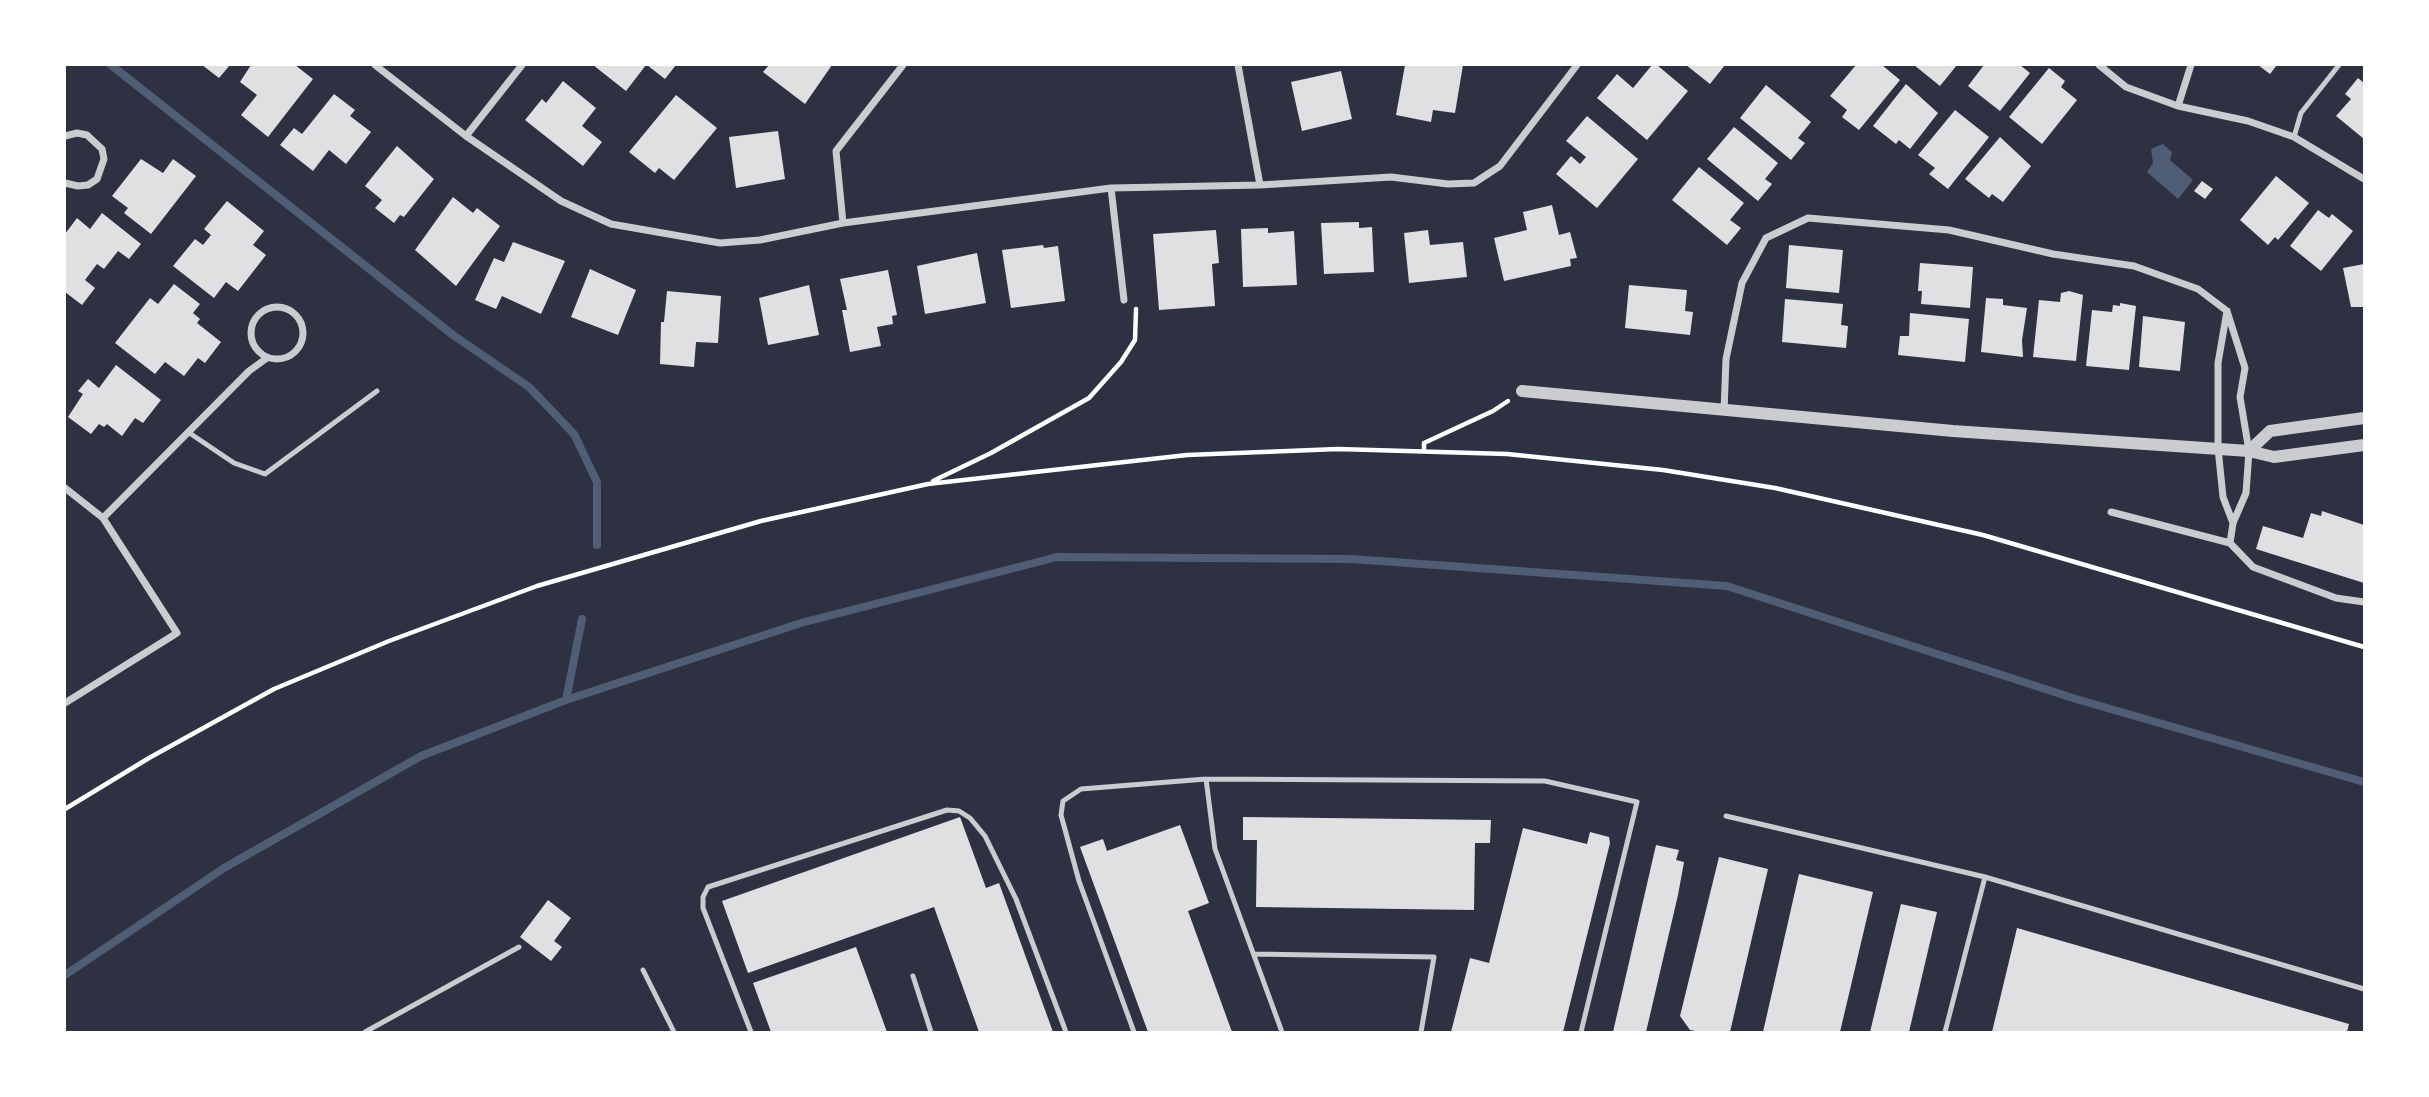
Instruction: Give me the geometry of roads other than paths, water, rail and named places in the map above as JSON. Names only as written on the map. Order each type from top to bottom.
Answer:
[{"type":"street","points":[[375,65],[466,136],[561,201],[611,224],[675,238],[720,243],[760,240],[843,223],[1111,188],[1261,185],[1391,177],[1448,184],[1474,183],[1500,166],[1577,65]]},
{"type":"street","points":[[466,136],[522,65]]},
{"type":"street","points":[[843,223],[836,151],[903,65]]},
{"type":"street","points":[[1238,65],[1261,185]]},
{"type":"street","points":[[2099,65],[2126,87],[2178,106],[2248,121],[2294,137],[2364,179]]},
{"type":"street","points":[[2178,106],[2191,65]]},
{"type":"street","points":[[65,136],[77,133],[87,135],[102,149],[104,159],[102,170],[88,185],[66,185]]},
{"type":"street","points":[[1111,188],[1124,300]]},
{"type":"street","points":[[1724,411],[1726,359],[1742,283],[1766,238],[1808,218],[1949,230],[2053,254],[2134,266],[2198,289],[2227,311],[2245,368],[2241,397],[2249,451],[2246,493],[2233,523],[2230,543]]},
{"type":"street","points":[[103,518],[248,372],[267,358],[288,358],[302,343],[302,323],[287,308],[267,308],[253,323],[253,343],[267,358]]},
{"type":"street","points":[[2227,311],[2218,363],[2218,448],[2223,497],[2233,523]]},
{"type":"street","points":[[1522,391],[2069,440],[2218,448],[2274,457],[2364,445]]},
{"type":"street","points":[[2249,451],[2270,431],[2364,418]]},
{"type":"street","points":[[65,488],[103,518],[177,633],[65,703]]},
{"type":"street","points":[[2111,512],[2230,543],[2253,568],[2336,598],[2364,602]]},
{"type":"lane","points":[[2294,137],[2301,113],[2339,65]]},
{"type":"lane","points":[[188,432],[234,463],[265,474],[377,391]]},
{"type":"lane","points":[[1206,779],[1215,849],[1282,1032]]},
{"type":"lane","points":[[1134,1032],[1079,881],[1061,815],[1063,801],[1081,789],[1206,779],[1545,781],[1637,802],[1581,1032]]},
{"type":"lane","points":[[751,1032],[703,908],[708,887],[947,810],[959,811],[970,817],[985,836],[1016,899],[1066,1032]]},
{"type":"lane","points":[[1726,816],[1984,877],[2364,989]]},
{"type":"lane","points":[[1945,1032],[1984,877]]},
{"type":"lane","points":[[365,1032],[519,947]]},
{"type":"lane","points":[[1254,954],[1434,957],[1421,1032]]},
{"type":"lane","points":[[643,970],[674,1032]]},
{"type":"lane","points":[[913,976],[931,1032]]},
{"type":"water","points":[[2163,144],[2172,152],[2170,160],[2193,180],[2178,199],[2147,172],[2153,163],[2151,149]]},
{"type":"waterway","points":[[111,65],[453,335],[529,387],[574,434],[597,482],[597,545]]},
{"type":"waterway","points":[[65,975],[224,868],[421,756],[566,700],[801,623],[1057,557],[1352,559],[1727,586],[2076,699],[2364,782]]},
{"type":"waterway","points":[[566,700],[582,619]]}]
